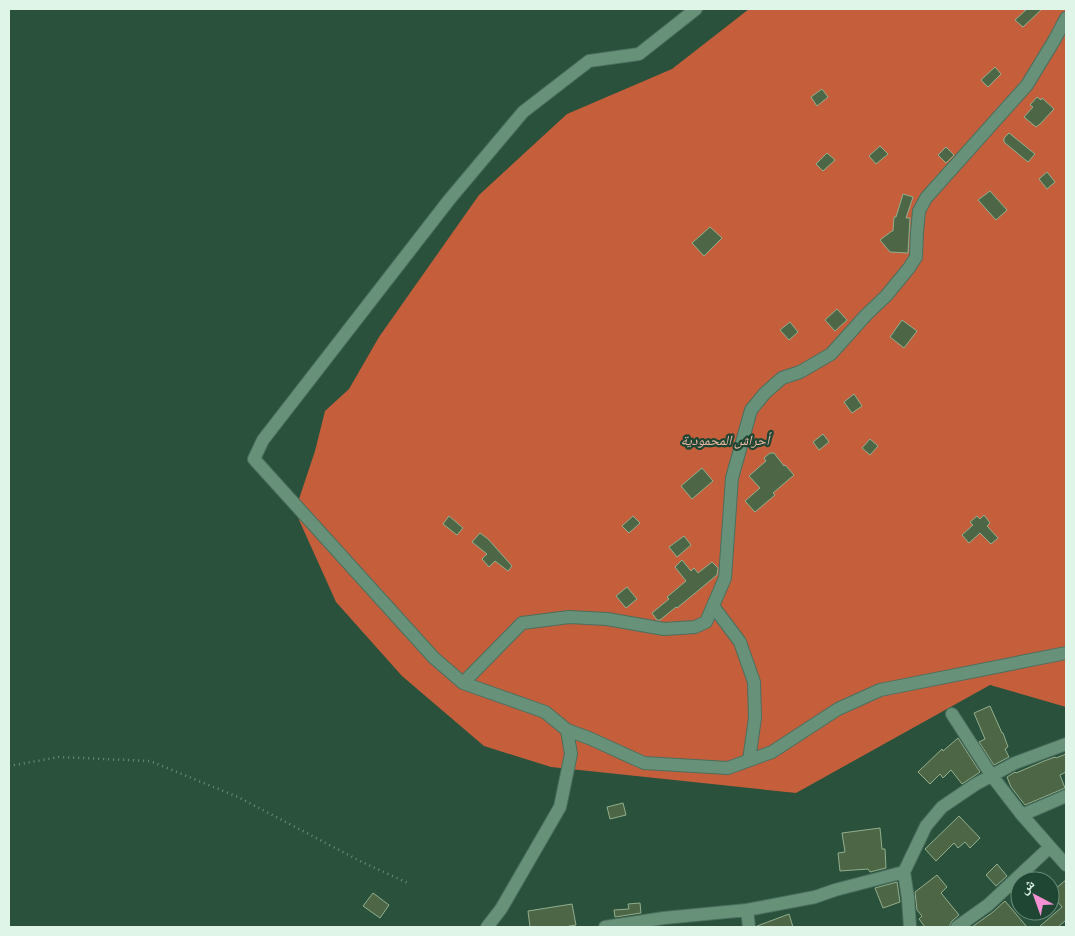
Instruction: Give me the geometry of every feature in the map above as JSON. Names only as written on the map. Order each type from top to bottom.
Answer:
[{"type":"street","points":[[696,9],[639,54],[589,61],[523,112],[443,208],[263,440],[254,458],[434,658],[463,683],[545,712],[567,730],[644,763],[728,768],[772,752],[838,709],[880,690],[1066,653]]},
{"type":"street","points":[[463,683],[522,624],[569,617],[607,619],[664,630],[695,627],[706,622],[725,578],[732,478],[751,410],[765,393],[782,378],[800,372],[831,354],[886,296],[909,268],[916,257],[919,211],[926,198],[1027,84],[1066,18]]},
{"type":"street","points":[[713,606],[740,642],[754,682],[755,718],[749,760]]},
{"type":"street","points":[[952,714],[992,776],[1022,815],[1066,865]]},
{"type":"street","points":[[487,927],[501,909],[560,806],[571,754],[567,730]]},
{"type":"street","points":[[910,927],[904,872],[926,826],[942,807],[976,784],[1016,763],[1066,744]]},
{"type":"street","points":[[1022,815],[1066,796]]},
{"type":"street","points":[[957,927],[988,905],[1050,847]]},
{"type":"street","points":[[605,927],[664,918],[747,910],[815,897],[904,872]]},
{"type":"street","points":[[747,910],[749,927]]},
{"type":"path","points":[[9,766],[59,756],[150,761],[238,797],[362,862],[408,883]]},
{"type":"green space","name":"أحراش المحمودية","points":[[749,9],[1066,9],[1066,707],[990,685],[796,793],[551,767],[484,746],[402,676],[336,602],[295,511],[315,451],[325,411],[349,389],[379,337],[479,195],[567,114],[672,69]]},
{"type":"building","points":[[1027,9],[1042,9],[1023,27],[1015,20]]},
{"type":"building","points":[[995,67],[1001,74],[988,87],[981,80]]},
{"type":"building","points":[[822,89],[828,97],[817,106],[811,97]]},
{"type":"building","points":[[1037,97],[1041,100],[1042,98],[1054,109],[1036,127],[1024,117],[1033,107],[1030,105]]},
{"type":"building","points":[[1009,133],[1035,154],[1028,162],[1004,142],[1004,138]]},
{"type":"building","points":[[880,146],[888,154],[876,164],[869,156]]},
{"type":"building","points":[[946,147],[954,155],[946,163],[938,155]]},
{"type":"building","points":[[827,153],[835,160],[823,171],[816,164]]},
{"type":"building","points":[[1047,172],[1055,182],[1047,189],[1039,179]]},
{"type":"building","points":[[990,191],[1007,210],[996,220],[978,200]]},
{"type":"building","points":[[903,194],[913,197],[906,218],[910,218],[908,253],[890,252],[880,240],[893,231],[894,217],[896,217]]},
{"type":"building","points":[[710,227],[722,238],[704,256],[692,243]]},
{"type":"building","points":[[837,309],[847,320],[835,331],[825,320]]},
{"type":"building","points":[[902,320],[917,331],[904,348],[890,337]]},
{"type":"building","points":[[790,322],[798,332],[789,340],[780,330]]},
{"type":"building","points":[[854,394],[862,406],[852,413],[844,402]]},
{"type":"building","points":[[823,434],[829,442],[819,450],[813,442]]},
{"type":"building","points":[[870,439],[878,446],[870,455],[862,448]]},
{"type":"building","points":[[770,453],[774,453],[794,475],[755,512],[745,501],[760,488],[749,476],[766,461],[764,458]]},
{"type":"building","points":[[702,468],[713,481],[692,499],[681,486]]},
{"type":"building","points":[[984,515],[990,523],[987,526],[998,538],[991,544],[980,533],[969,543],[962,535],[973,525],[970,522],[977,516],[980,519]]},
{"type":"building","points":[[449,516],[463,528],[457,535],[443,524]]},
{"type":"building","points":[[633,516],[640,523],[629,533],[622,526]]},
{"type":"building","points":[[480,533],[488,539],[512,566],[508,571],[495,561],[489,567],[482,559],[487,554],[472,542]]},
{"type":"building","points":[[684,536],[691,545],[677,557],[669,547]]},
{"type":"building","points":[[682,560],[691,571],[694,568],[698,573],[712,562],[718,568],[717,575],[677,608],[660,620],[657,620],[652,613],[686,581],[675,567]]},
{"type":"building","points":[[627,587],[637,599],[626,608],[616,596]]},
{"type":"building","points":[[990,706],[1003,733],[1008,747],[1005,749],[1009,757],[994,765],[979,742],[985,739],[974,713]]},
{"type":"building","points":[[958,738],[980,772],[962,784],[951,770],[943,778],[940,774],[930,784],[918,772],[942,749],[943,751]]},
{"type":"building","points":[[1066,754],[1066,772],[1060,775],[1065,788],[1025,805],[1011,787],[1007,777],[1015,772]]},
{"type":"building","points":[[623,803],[626,815],[610,819],[607,807]]},
{"type":"building","points":[[959,816],[980,838],[970,848],[965,842],[958,848],[954,843],[936,861],[925,849]]},
{"type":"building","points":[[880,828],[882,849],[885,849],[886,868],[870,872],[868,869],[840,871],[838,853],[845,852],[842,833]]},
{"type":"building","points":[[997,864],[1007,876],[996,886],[986,875]]},
{"type":"building","points":[[937,875],[947,887],[941,893],[959,915],[952,921],[949,927],[925,927],[919,919],[922,916],[917,910],[915,892]]},
{"type":"building","points":[[1066,880],[1066,920],[1058,927],[1039,927],[1046,921],[1060,921],[1060,909],[1062,907],[1060,905],[1060,885]]},
{"type":"building","points":[[897,882],[900,902],[883,908],[875,888]]},
{"type":"building","points":[[373,893],[389,905],[380,918],[363,906]]},
{"type":"building","points":[[1005,901],[1010,907],[1010,921],[1022,921],[1027,927],[972,927]]},
{"type":"building","points":[[640,903],[641,913],[615,917],[614,910],[629,909],[628,904]]},
{"type":"building","points":[[572,904],[576,925],[530,927],[528,911]]},
{"type":"building","points":[[789,914],[793,927],[757,926]]}]
